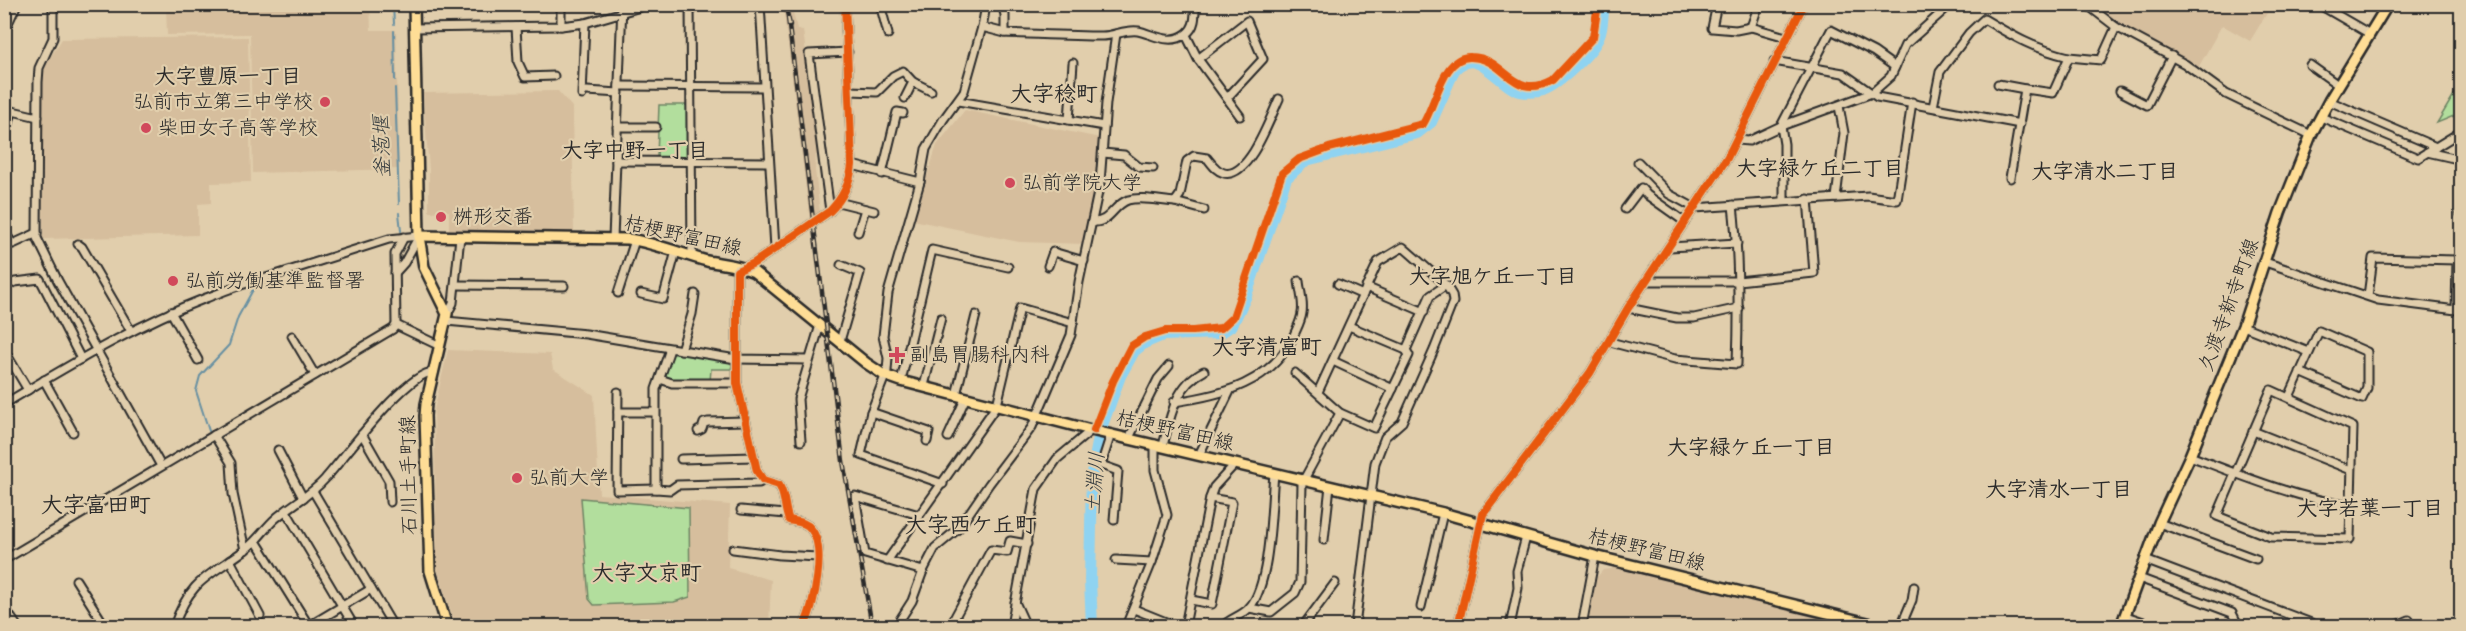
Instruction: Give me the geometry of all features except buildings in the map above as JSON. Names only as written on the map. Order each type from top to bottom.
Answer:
[{"type":"main road","points":[[414,4],[419,236],[423,267],[446,318]]},
{"type":"main road","name":"久渡寺新寺町線","points":[[2121,627],[2159,523],[2190,456],[2243,326],[2280,213],[2311,135],[2338,85],[2388,4]]},
{"type":"main road","name":"桔梗野富田線","points":[[419,236],[634,240],[743,267],[754,272],[884,375],[901,381],[1093,430],[1443,513],[1595,556],[1880,627]]},
{"type":"main road","name":"石川土手町線","points":[[446,318],[425,416],[430,571],[447,627]]},
{"type":"street","points":[[4,32],[17,4]]},
{"type":"street","points":[[53,4],[53,38],[39,68],[39,242],[58,281],[162,466]]},
{"type":"street","points":[[561,4],[561,26]]},
{"type":"street","points":[[414,28],[561,26],[585,23],[623,8],[651,4]]},
{"type":"street","points":[[690,4],[692,256]]},
{"type":"street","points":[[760,4],[775,248]]},
{"type":"street","points":[[804,627],[816,588],[818,557],[815,535],[811,527],[789,520],[786,514],[784,494],[779,485],[763,480],[757,471],[737,382],[737,271],[754,263],[830,211],[838,202],[848,183],[852,165],[845,4]]},
{"type":"street","points":[[880,4],[888,34]]},
{"type":"street","points":[[943,484],[861,455],[871,412],[888,358],[883,336],[888,293],[920,182],[926,149],[943,120],[964,92],[982,27],[985,11],[982,4]]},
{"type":"street","points":[[1002,4],[1005,15],[1005,33]]},
{"type":"street","points":[[982,27],[1005,33],[1105,36],[1139,31],[1156,38],[1171,39],[1185,35],[1193,26],[1195,4]]},
{"type":"street","points":[[1717,4],[1712,28],[1736,30],[1751,27],[1786,37]]},
{"type":"street","points":[[1751,27],[1759,4]]},
{"type":"street","points":[[1458,627],[1483,514],[1565,408],[1695,208],[1737,140],[1804,4]]},
{"type":"street","points":[[1737,140],[1749,141],[1781,126],[1872,93],[1884,83],[1895,67],[1905,45],[1952,4]]},
{"type":"street","points":[[2086,4],[2116,27],[2172,56],[2226,94],[2311,135]]},
{"type":"street","points":[[2318,4],[2370,34]]},
{"type":"street","points":[[613,238],[623,8]]},
{"type":"street","points":[[1934,107],[1940,72],[1970,33],[1984,19],[2022,42],[2043,51],[2068,57],[2101,60],[2116,27]]},
{"type":"street","points":[[1198,59],[1247,21],[1263,58],[1227,98]]},
{"type":"street","points":[[585,23],[584,93],[619,89],[764,87]]},
{"type":"street","points":[[516,27],[518,62],[525,77],[554,76]]},
{"type":"street","points":[[1784,201],[1785,151],[1781,126],[1831,30],[1874,52],[1895,67]]},
{"type":"street","points":[[896,627],[912,601],[923,571],[935,548],[958,528],[1032,427],[1071,335],[1093,222],[1116,34]]},
{"type":"street","points":[[1185,35],[1198,59],[1240,116]]},
{"type":"street","points":[[830,211],[808,54],[848,52]]},
{"type":"street","points":[[2120,91],[2147,105],[2172,56]]},
{"type":"street","points":[[1998,84],[2053,93],[2068,57]]},
{"type":"street","points":[[1774,61],[1843,73],[1877,97],[2020,124]]},
{"type":"street","points":[[1069,120],[1073,63]]},
{"type":"street","points":[[2310,65],[2338,85]]},
{"type":"street","points":[[849,91],[877,92],[893,76],[903,71],[913,82],[931,91]]},
{"type":"street","points":[[905,98],[913,82]]},
{"type":"street","points":[[2010,178],[2025,90]]},
{"type":"street","points":[[1175,202],[1180,195],[1187,161],[1194,156],[1207,158],[1218,171],[1227,174],[1234,173],[1246,164],[1256,149],[1279,99]]},
{"type":"street","points":[[958,101],[1104,126]]},
{"type":"street","points":[[2329,101],[2436,147]]},
{"type":"street","points":[[1638,162],[1669,194],[1695,208],[1868,196],[1897,200],[1912,102]]},
{"type":"street","points":[[1836,198],[1845,133],[1839,106]]},
{"type":"street","points":[[4,144],[8,110],[38,117]]},
{"type":"street","points":[[882,174],[897,112],[903,113]]},
{"type":"street","points":[[2321,117],[2418,158],[2462,131]]},
{"type":"street","points":[[617,126],[656,127]]},
{"type":"street","points":[[2427,152],[2462,160]]},
{"type":"street","points":[[1103,153],[1124,155],[1139,167],[1153,168]]},
{"type":"street","points":[[616,161],[769,162]]},
{"type":"street","points":[[852,165],[920,182]]},
{"type":"street","points":[[1625,209],[1641,188],[1647,195],[1685,222]]},
{"type":"street","points":[[1093,222],[1105,220],[1121,203],[1131,199],[1175,202],[1204,210]]},
{"type":"street","points":[[1647,280],[1738,281],[1814,273],[1808,199]]},
{"type":"street","points":[[838,202],[874,211]]},
{"type":"street","points":[[1610,342],[1675,359],[1737,364],[1739,308],[1733,205]]},
{"type":"street","points":[[858,232],[865,209]]},
{"type":"street","points":[[4,232],[13,244],[38,233]]},
{"type":"street","points":[[4,404],[81,359],[171,312],[248,282],[404,237],[419,236]]},
{"type":"street","points":[[395,273],[404,263],[419,236]]},
{"type":"street","points":[[4,560],[393,329],[396,325],[395,254],[404,237]]},
{"type":"street","points":[[460,237],[453,303],[446,318],[586,334],[736,359],[809,360]]},
{"type":"street","points":[[618,294],[634,240]]},
{"type":"street","points":[[1670,247],[1737,243]]},
{"type":"street","points":[[78,244],[82,247],[131,332]]},
{"type":"street","points":[[1318,392],[1378,262],[1403,247],[1446,285],[1453,302],[1402,422],[1385,437],[1380,448],[1374,471],[1355,627]]},
{"type":"street","points":[[901,381],[932,250],[1008,267]]},
{"type":"street","points":[[641,294],[663,299],[676,251]]},
{"type":"street","points":[[1048,266],[1053,252],[1084,261]]},
{"type":"street","points":[[2265,261],[2378,300],[2456,310],[2457,260],[2373,258],[2368,296]]},
{"type":"street","points":[[840,342],[860,273],[841,265]]},
{"type":"street","points":[[4,287],[15,282],[40,279],[81,359]]},
{"type":"street","points":[[1174,402],[1210,397],[1230,391],[1255,379],[1273,366],[1287,351],[1301,321],[1303,311],[1299,281]]},
{"type":"street","points":[[1338,284],[1363,296]]},
{"type":"street","points":[[456,285],[564,286]]},
{"type":"street","points":[[1295,373],[1340,413],[1374,428],[1409,355],[1407,350],[1430,296],[1446,285]]},
{"type":"street","points":[[1366,287],[1424,312]]},
{"type":"street","points":[[681,351],[692,314],[695,294]]},
{"type":"street","points":[[887,561],[997,405],[1020,308],[1073,323]]},
{"type":"street","points":[[1628,308],[1677,318],[1694,318],[1739,308]]},
{"type":"street","points":[[171,312],[198,360]]},
{"type":"street","points":[[948,437],[961,396],[976,315]]},
{"type":"street","points":[[924,386],[940,318]]},
{"type":"street","points":[[396,325],[440,346]]},
{"type":"street","points":[[801,441],[798,399],[820,325]]},
{"type":"street","points":[[1349,326],[1407,350]]},
{"type":"street","points":[[2243,326],[2309,352]]},
{"type":"street","points":[[2289,397],[2319,331],[2367,351],[2367,388],[2362,399],[2301,372]]},
{"type":"street","points":[[292,336],[315,375]]},
{"type":"street","points":[[656,489],[656,389],[670,349]]},
{"type":"street","points":[[4,350],[28,390]]},
{"type":"street","points":[[1333,361],[1393,389]]},
{"type":"street","points":[[1129,438],[1158,379],[1169,366]]},
{"type":"street","points":[[1126,627],[1152,562],[1167,515],[1155,470],[1159,445],[1174,402],[1192,377],[1204,371]]},
{"type":"street","points":[[174,627],[194,586],[245,550],[274,520],[313,491],[404,388],[427,372],[434,372]]},
{"type":"street","points":[[660,379],[672,383],[737,382]]},
{"type":"street","points":[[44,380],[73,432]]},
{"type":"street","points":[[2271,390],[2353,427],[2350,539],[2271,537],[2217,516],[2253,431],[2271,390]]},
{"type":"street","points":[[1199,455],[1230,391]]},
{"type":"street","points":[[618,392],[617,490],[670,490],[677,485],[759,483],[763,480]]},
{"type":"street","points":[[618,412],[655,412]]},
{"type":"street","points":[[871,412],[929,432],[927,441]]},
{"type":"street","points":[[1249,608],[1271,612],[1295,593],[1300,582],[1302,483],[1340,413]]},
{"type":"street","points":[[698,431],[708,422],[746,421]]},
{"type":"street","points":[[1011,627],[1036,489],[1057,459],[1093,430]]},
{"type":"street","points":[[2253,431],[2351,470]]},
{"type":"street","points":[[362,434],[389,480],[390,502]]},
{"type":"street","points":[[1110,434],[1101,465],[1118,471],[1114,520]]},
{"type":"street","points":[[214,435],[231,463],[233,494],[245,550]]},
{"type":"street","points":[[279,450],[303,498]]},
{"type":"street","points":[[2190,456],[2235,474],[2328,503],[2351,506]]},
{"type":"street","points":[[681,459],[754,457]]},
{"type":"street","points":[[1185,627],[1210,498],[1214,487],[1235,464]]},
{"type":"street","points":[[1223,627],[1229,619],[1249,608],[1264,580],[1274,473]]},
{"type":"street","points":[[1324,540],[1330,486]]},
{"type":"street","points":[[313,491],[393,627]]},
{"type":"street","points":[[919,515],[855,496],[865,554],[923,571]]},
{"type":"street","points":[[1191,600],[1212,604],[1232,502],[1210,498]]},
{"type":"street","points":[[741,510],[786,514]]},
{"type":"street","points":[[286,511],[354,627]]},
{"type":"street","points":[[1421,607],[1443,513]]},
{"type":"street","points":[[2159,523],[2256,559]]},
{"type":"street","points":[[1510,627],[1518,588],[1517,571],[1526,537]]},
{"type":"street","points":[[256,541],[309,626],[319,623],[341,605],[371,589]]},
{"type":"street","points":[[950,627],[991,550],[1007,552],[1010,541],[1027,544]]},
{"type":"street","points":[[733,549],[818,557]]},
{"type":"street","points":[[1582,627],[1595,556]]},
{"type":"street","points":[[230,560],[260,616]]},
{"type":"street","points":[[1116,560],[1152,562]]},
{"type":"street","points":[[2145,560],[2319,627]]},
{"type":"street","points":[[2139,578],[2232,613],[2237,623],[2235,627]]},
{"type":"street","points":[[76,580],[105,627]]},
{"type":"street","points":[[1303,627],[1335,583]]},
{"type":"street","points":[[1901,627],[1912,600],[1914,587]]},
{"type":"street","points":[[1015,602],[1026,627]]},
{"type":"street","points":[[4,607],[16,627]]},
{"type":"street","points":[[1134,609],[1176,627]]},
{"type":"street","points":[[2126,616],[2155,627]]},
{"type":"street","points":[[2377,627],[2395,626],[2409,620]]},
{"type":"shaded area","name":"弘前市立第三中学校","points":[[166,5],[370,5],[371,30],[396,30],[399,169],[253,173],[250,34],[167,35]]},
{"type":"shaded area","points":[[783,5],[791,5],[797,29],[803,30],[819,154],[816,155],[815,170],[820,213],[810,221]]},
{"type":"shaded area","points":[[2091,5],[2272,5],[2250,41],[2222,25],[2198,68],[2123,28]]},
{"type":"shaded area","name":"柴田女子高等学校","points":[[248,37],[251,182],[211,183],[211,203],[198,204],[198,235],[43,239],[43,74],[46,64],[62,39]]},
{"type":"shaded area","points":[[558,91],[572,107],[574,232],[449,231],[449,211],[429,212],[429,170],[423,93]]},
{"type":"shaded area","name":"弘前学院大学","points":[[965,110],[1100,138],[1086,244],[1019,242],[913,220],[937,145]]},
{"type":"shaded area","name":"弘前大学","points":[[448,350],[550,354],[553,369],[594,395],[599,494],[730,505],[728,568],[771,580],[769,626],[455,626],[437,568],[434,410]]},
{"type":"shaded area","points":[[1613,567],[1820,616],[1817,626],[1587,626],[1597,577],[1603,570]]},
{"type":"green space","points":[[2461,83],[2461,113],[2437,123]]},
{"type":"green space","points":[[659,105],[688,105],[688,154],[685,157],[657,157]]},
{"type":"green space","points":[[671,353],[729,361],[732,365],[731,369],[711,369],[710,381],[672,381],[665,376]]},
{"type":"green space","points":[[581,498],[689,508],[690,597],[674,602],[594,605],[589,599]]},
{"type":"waterway","name":"釜萢堰","points":[[393,4],[394,24]]},
{"type":"waterway","name":"土淵川","points":[[1092,626],[1090,581],[1092,473],[1101,428],[1120,376],[1134,351],[1144,343],[1163,335],[1220,333],[1232,325],[1245,298],[1286,178],[1306,160],[1417,133],[1431,122],[1454,70],[1463,63],[1471,61],[1479,63],[1512,88],[1520,91],[1538,91],[1550,87],[1575,67],[1596,43],[1601,29],[1604,4]]},
{"type":"waterway","name":"釜萢堰","points":[[394,31],[395,80]]},
{"type":"waterway","name":"釜萢堰","points":[[395,88],[399,204]]},
{"type":"waterway","name":"釜萢堰","points":[[399,213],[401,231]]},
{"type":"waterway","name":"釜萢堰","points":[[209,431],[196,391],[200,376],[229,345],[238,317],[255,286]]},
{"type":"railway","points":[[785,4],[790,25]]},
{"type":"railway","points":[[788,18],[843,461],[872,626]]},
{"type":"cycle path","points":[[804,626],[815,592],[818,563],[816,538],[807,525],[789,520],[779,485],[763,480],[757,471],[737,383],[737,271],[754,263],[830,211],[839,201],[848,184],[852,165],[845,4]]},
{"type":"cycle path","points":[[1094,430],[1113,381],[1131,346],[1145,337],[1165,331],[1221,328],[1233,317],[1282,173],[1299,159],[1329,148],[1423,124],[1441,82],[1461,58],[1483,59],[1519,83],[1528,86],[1553,80],[1593,37],[1598,4]]},
{"type":"cycle path","points":[[1458,626],[1483,514],[1590,373],[1628,308],[1727,158],[1804,4]]},
{"type":"place","name":"弘前市立第三中学校","points":[[325,102]]},
{"type":"place","name":"柴田女子高等学校","points":[[146,128]]},
{"type":"place","name":"弘前学院大学","points":[[1010,183]]},
{"type":"place","name":"桝形交番","points":[[441,217]]},
{"type":"place","name":"弘前労働基準監督署","points":[[173,281]]},
{"type":"place","name":"副島胃腸科内科","points":[[897,355]]},
{"type":"place","name":"弘前大学","points":[[517,478]]},
{"type":"district","name":"大字豊原一丁目","points":[[228,76]]},
{"type":"district","name":"大字稔町","points":[[1054,94]]},
{"type":"district","name":"大字中野一丁目","points":[[635,150]]},
{"type":"district","name":"大字緑ケ丘二丁目","points":[[1820,168]]},
{"type":"district","name":"大字清水二丁目","points":[[2105,171]]},
{"type":"district","name":"大字旭ケ丘一丁目","points":[[1493,276]]},
{"type":"district","name":"大字清富町","points":[[1267,347]]},
{"type":"district","name":"大字緑ケ丘一丁目","points":[[1751,447]]},
{"type":"district","name":"大字清水一丁目","points":[[2059,489]]},
{"type":"district","name":"大字富田町","points":[[96,505]]},
{"type":"district","name":"大字若葉一丁目","points":[[2370,508]]},
{"type":"district","name":"大字西ケ丘町","points":[[971,525]]},
{"type":"district","name":"大字文京町","points":[[647,573]]}]
